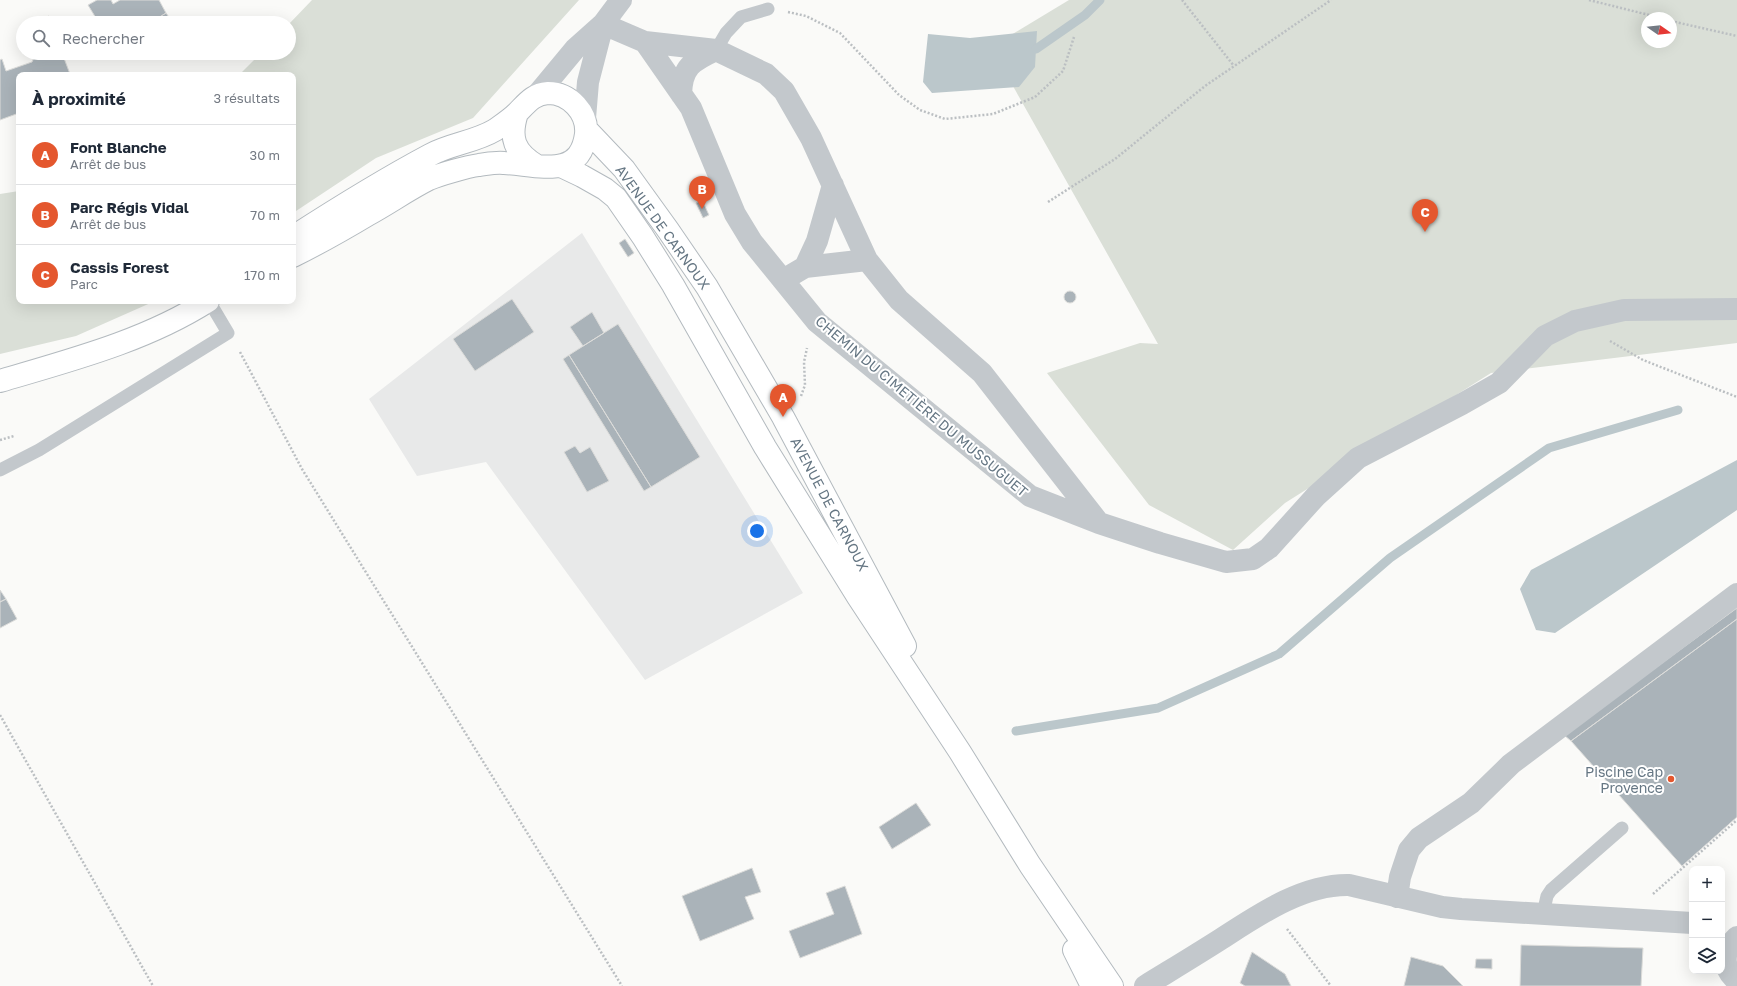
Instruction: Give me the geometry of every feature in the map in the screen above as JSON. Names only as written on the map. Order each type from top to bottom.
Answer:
[{"type":"main road","name":"AVENUE DE CARNOUX","points":[[536,96],[548,93],[561,96],[571,101],[579,108],[586,124],[624,169],[707,287],[790,430],[874,585],[960,752]]},
{"type":"main road","points":[[296,235],[360,194],[432,153],[474,140],[495,130],[517,113],[525,103],[536,96]]},
{"type":"main road","points":[[517,113],[513,125],[513,138],[518,150],[526,159],[537,166]]},
{"type":"main road","points":[[561,166],[572,161],[580,152],[585,141],[586,124]]},
{"type":"main road","name":"AVENUE DE CARNOUX","points":[[296,254],[337,233],[430,178],[478,165],[502,162],[549,168],[561,166],[605,189],[616,198],[673,285],[765,447],[850,584],[960,752],[1030,865],[1112,986]]},
{"type":"main road","points":[[0,381],[120,344],[187,315],[204,304]]},
{"type":"main road","name":"AVENUE DE CARNOUX","points":[[1030,865],[1092,986]]},
{"type":"street","points":[[536,96],[575,48],[603,24],[621,0]]},
{"type":"street","points":[[603,24],[645,42],[716,50],[766,74],[784,91],[811,138],[867,260],[899,300],[982,373],[1099,523]]},
{"type":"street","points":[[586,124],[588,82],[603,24]]},
{"type":"street","name":"CHEMIN DU CIMETIÈRE DU MUSSUGUET","points":[[645,42],[691,108],[735,214],[752,242],[817,322],[1030,496],[1099,523],[1160,543],[1226,562],[1253,559],[1269,548],[1316,496],[1358,458],[1499,383],[1545,336],[1575,321],[1624,310],[1737,309]]},
{"type":"street","points":[[681,94],[682,80],[687,69],[697,58],[716,50]]},
{"type":"street","points":[[805,267],[817,241],[833,184]]},
{"type":"street","points":[[783,280],[805,267],[867,260]]},
{"type":"street","points":[[1052,504],[1064,504],[1070,498],[1073,489]]},
{"type":"street","points":[[1397,897],[1402,870],[1409,850],[1418,838],[1471,803],[1511,764],[1737,594]]},
{"type":"street","points":[[1145,986],[1271,907],[1318,888],[1333,885],[1349,885],[1442,907],[1689,923]]},
{"type":"street","points":[[1730,939],[1725,959],[1728,972],[1737,982]]},
{"type":"lane","points":[[716,50],[726,33],[741,17],[768,9]]},
{"type":"lane","points":[[0,470],[40,450],[228,333],[211,304]]},
{"type":"lane","points":[[1543,914],[1547,896],[1551,890],[1622,828]]},
{"type":"path","points":[[1182,0],[1234,66]]},
{"type":"path","points":[[1048,202],[1115,159],[1205,86],[1331,0]]},
{"type":"path","points":[[1589,0],[1641,13]]},
{"type":"path","points":[[768,9],[806,16],[840,33],[899,95],[920,110],[945,119],[993,114],[1035,97],[1063,71],[1074,37]]},
{"type":"path","points":[[1677,22],[1737,36]]},
{"type":"path","points":[[1584,319],[1600,335],[1643,360],[1737,397]]},
{"type":"path","points":[[797,399],[803,394],[805,385],[804,362],[808,343],[817,322]]},
{"type":"path","points":[[228,333],[302,469],[622,986]]},
{"type":"path","points":[[0,715],[153,986]]},
{"type":"path","points":[[1641,919],[1644,905],[1650,897],[1737,820]]},
{"type":"path","points":[[1271,907],[1330,986]]},
{"type":"shaded area","points":[[312,0],[579,0],[473,118],[376,158],[296,211],[296,72],[242,72],[254,60],[296,60],[296,17]]},
{"type":"shaded area","points":[[1069,0],[1737,0],[1737,343],[1491,373],[1285,503],[1233,550],[1149,505],[1047,373],[1140,343],[1158,344],[991,47]]},
{"type":"shaded area","points":[[1037,31],[1035,67],[1019,87],[932,93],[923,82],[928,34],[970,38]]},
{"type":"shaded area","points":[[16,191],[16,304],[148,304],[76,336],[0,354],[0,194]]},
{"type":"shaded area","points":[[582,233],[803,593],[645,680],[486,462],[417,476],[369,399]]},
{"type":"shaded area","points":[[1737,460],[1737,510],[1555,633],[1536,630],[1520,589],[1531,570]]},
{"type":"building","points":[[97,0],[111,0],[113,4],[120,0],[159,0],[166,13],[161,16],[95,16],[88,5]]},
{"type":"building","points":[[166,13],[168,16],[161,16]]},
{"type":"building","points":[[2,59],[6,71],[32,62],[33,60],[65,60],[69,72],[16,72],[16,114],[0,120],[0,60]]},
{"type":"building","points":[[702,200],[709,215],[703,218],[696,203]]},
{"type":"building","points":[[625,239],[634,253],[628,257],[619,243]]},
{"type":"building","points":[[1068,291],[1072,291],[1076,297],[1072,303],[1068,303],[1064,299],[1064,295]]},
{"type":"building","points":[[512,299],[534,332],[475,371],[453,339]]},
{"type":"building","points":[[592,312],[604,333],[583,346],[570,327]]},
{"type":"building","points":[[618,324],[700,457],[651,487],[569,355]]},
{"type":"building","points":[[569,355],[651,487],[644,491],[563,359]]},
{"type":"building","points":[[575,446],[580,453],[590,447],[609,481],[587,492],[564,452]]},
{"type":"building","points":[[0,590],[6,599],[0,602]]},
{"type":"building","points":[[6,599],[17,619],[0,628],[0,602]]},
{"type":"building","points":[[1737,608],[1737,619],[1571,741],[1564,735]]},
{"type":"building","name":"Piscine Cap Provence","points":[[1737,619],[1737,817],[1682,866],[1571,741]]},
{"type":"building","points":[[916,803],[931,825],[892,849],[879,827]]},
{"type":"building","points":[[752,868],[761,892],[745,897],[754,919],[700,941],[682,896]]},
{"type":"building","points":[[845,886],[862,934],[800,958],[789,931],[834,914],[826,893]]},
{"type":"building","points":[[1521,945],[1643,948],[1641,986],[1520,986]]},
{"type":"building","points":[[1252,952],[1285,974],[1291,986],[1245,986],[1240,983]]},
{"type":"building","points":[[1411,957],[1443,966],[1463,986],[1404,986]]},
{"type":"building","points":[[1476,959],[1492,959],[1492,969],[1475,968]]},
{"type":"waterway","points":[[1036,49],[1085,15],[1100,0]]},
{"type":"waterway","points":[[1016,731],[1158,708],[1279,654],[1390,558],[1549,448],[1678,410]]},
{"type":"place","name":"Parc Régis Vidal","points":[[702,209]]},
{"type":"place","name":"Cassis Forest","points":[[1425,232]]},
{"type":"place","name":"Font Blanche","points":[[783,417]]},
{"type":"place","name":"Piscine Cap Provence","points":[[1671,779]]}]
